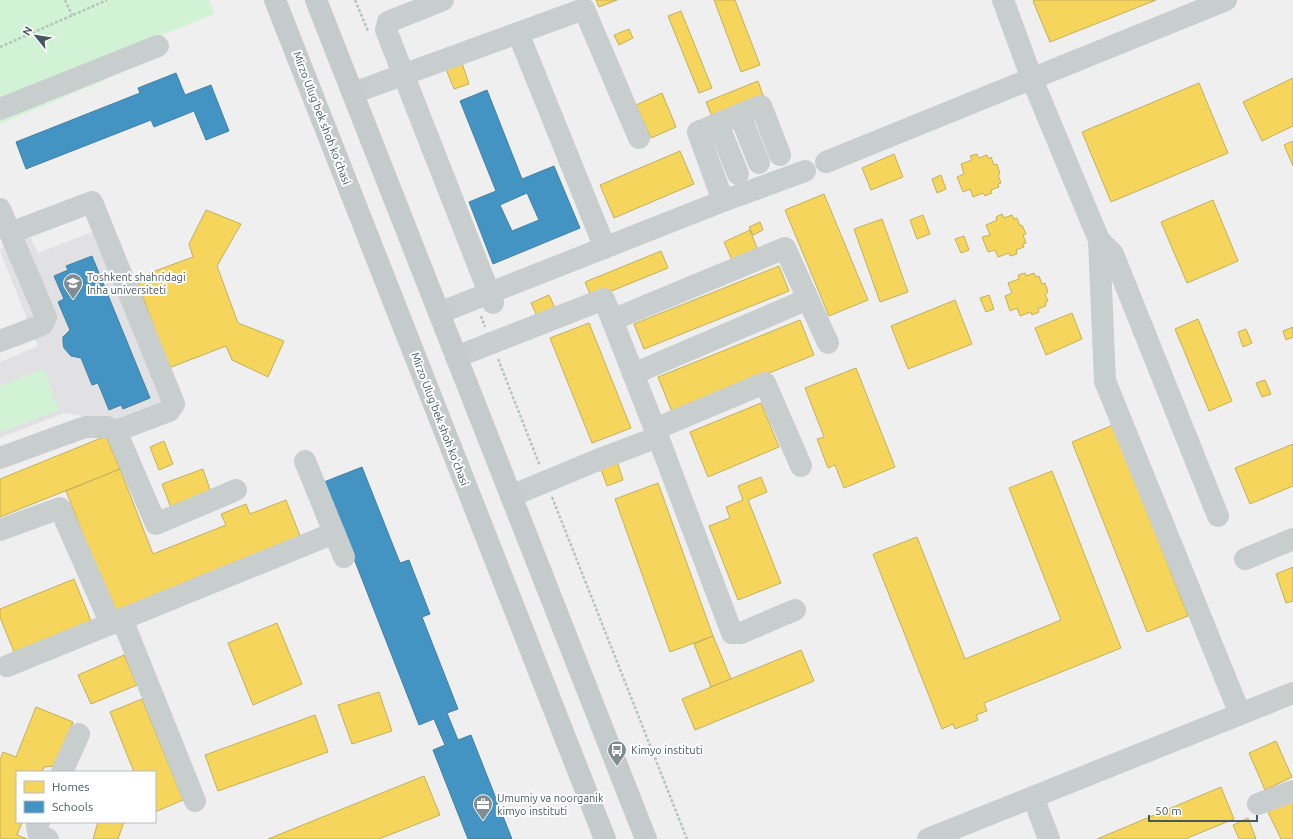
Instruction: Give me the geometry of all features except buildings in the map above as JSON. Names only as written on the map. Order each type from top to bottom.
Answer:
[{"type":"main road","name":"Mirzo Ulug'bek shoh ko'chasi","points":[[275,0],[606,839]]},
{"type":"main road","points":[[316,0],[646,839]]},
{"type":"street","points":[[443,0],[388,22],[386,30],[404,74],[488,311]]},
{"type":"street","points":[[1003,0],[1032,79],[1098,240],[1105,381],[1240,714]]},
{"type":"street","points":[[826,162],[1032,79],[1163,24],[1226,0]]},
{"type":"street","points":[[353,93],[584,9],[639,138]]},
{"type":"street","points":[[518,33],[605,248]]},
{"type":"street","points":[[0,109],[158,46]]},
{"type":"street","points":[[724,201],[698,132],[761,106],[780,155]]},
{"type":"street","points":[[740,115],[759,163]]},
{"type":"street","points":[[718,124],[738,174]]},
{"type":"street","points":[[439,313],[724,201],[805,171]]},
{"type":"street","points":[[10,233],[92,202],[174,404],[170,411],[116,431]]},
{"type":"street","points":[[0,209],[46,317],[42,325],[0,341]]},
{"type":"street","points":[[1098,240],[1113,254],[1218,516]]},
{"type":"street","points":[[612,320],[785,248],[828,343]]},
{"type":"street","points":[[456,357],[604,299],[732,633],[741,634],[795,610]]},
{"type":"street","points":[[633,374],[808,299]]},
{"type":"street","points":[[511,496],[605,457],[766,383],[801,466]]},
{"type":"street","points":[[0,458],[85,428],[107,427],[116,431],[156,524],[236,490]]},
{"type":"street","points":[[305,461],[344,557]]},
{"type":"street","points":[[0,530],[60,508],[116,622],[195,801]]},
{"type":"street","points":[[7,666],[334,533]]},
{"type":"street","points":[[1244,559],[1293,540]]},
{"type":"street","points":[[928,839],[1293,693]]},
{"type":"street","points":[[62,771],[79,734]]},
{"type":"street","points":[[1258,804],[1293,791]]},
{"type":"street","points":[[1033,797],[1049,839]]},
{"type":"street","points":[[38,823],[37,826],[39,835],[48,839]]},
{"type":"path","points":[[65,0],[72,15]]},
{"type":"path","points":[[0,47],[107,0]]},
{"type":"path","points":[[485,327],[488,311]]},
{"type":"path","points":[[497,356],[540,467]]},
{"type":"path","points":[[552,496],[686,839]]},
{"type":"shaded area","name":"Toshkent shahridagi Inha universiteti","points":[[100,229],[165,405],[122,422],[64,413],[0,438],[0,362],[38,346],[0,249],[30,236],[38,253]]},
{"type":"green space","points":[[0,0],[209,0],[214,14],[98,61],[105,80],[0,124]]},
{"type":"green space","points":[[44,369],[59,410],[0,432],[0,386]]},
{"type":"place","name":"Toshkent shahridagi Inha universiteti","points":[[73,300]]},
{"type":"place","name":"Kimyo instituti","points":[[617,767]]},
{"type":"place","name":"Umumiy va noorganik kimyo instituti","points":[[483,821]]}]
